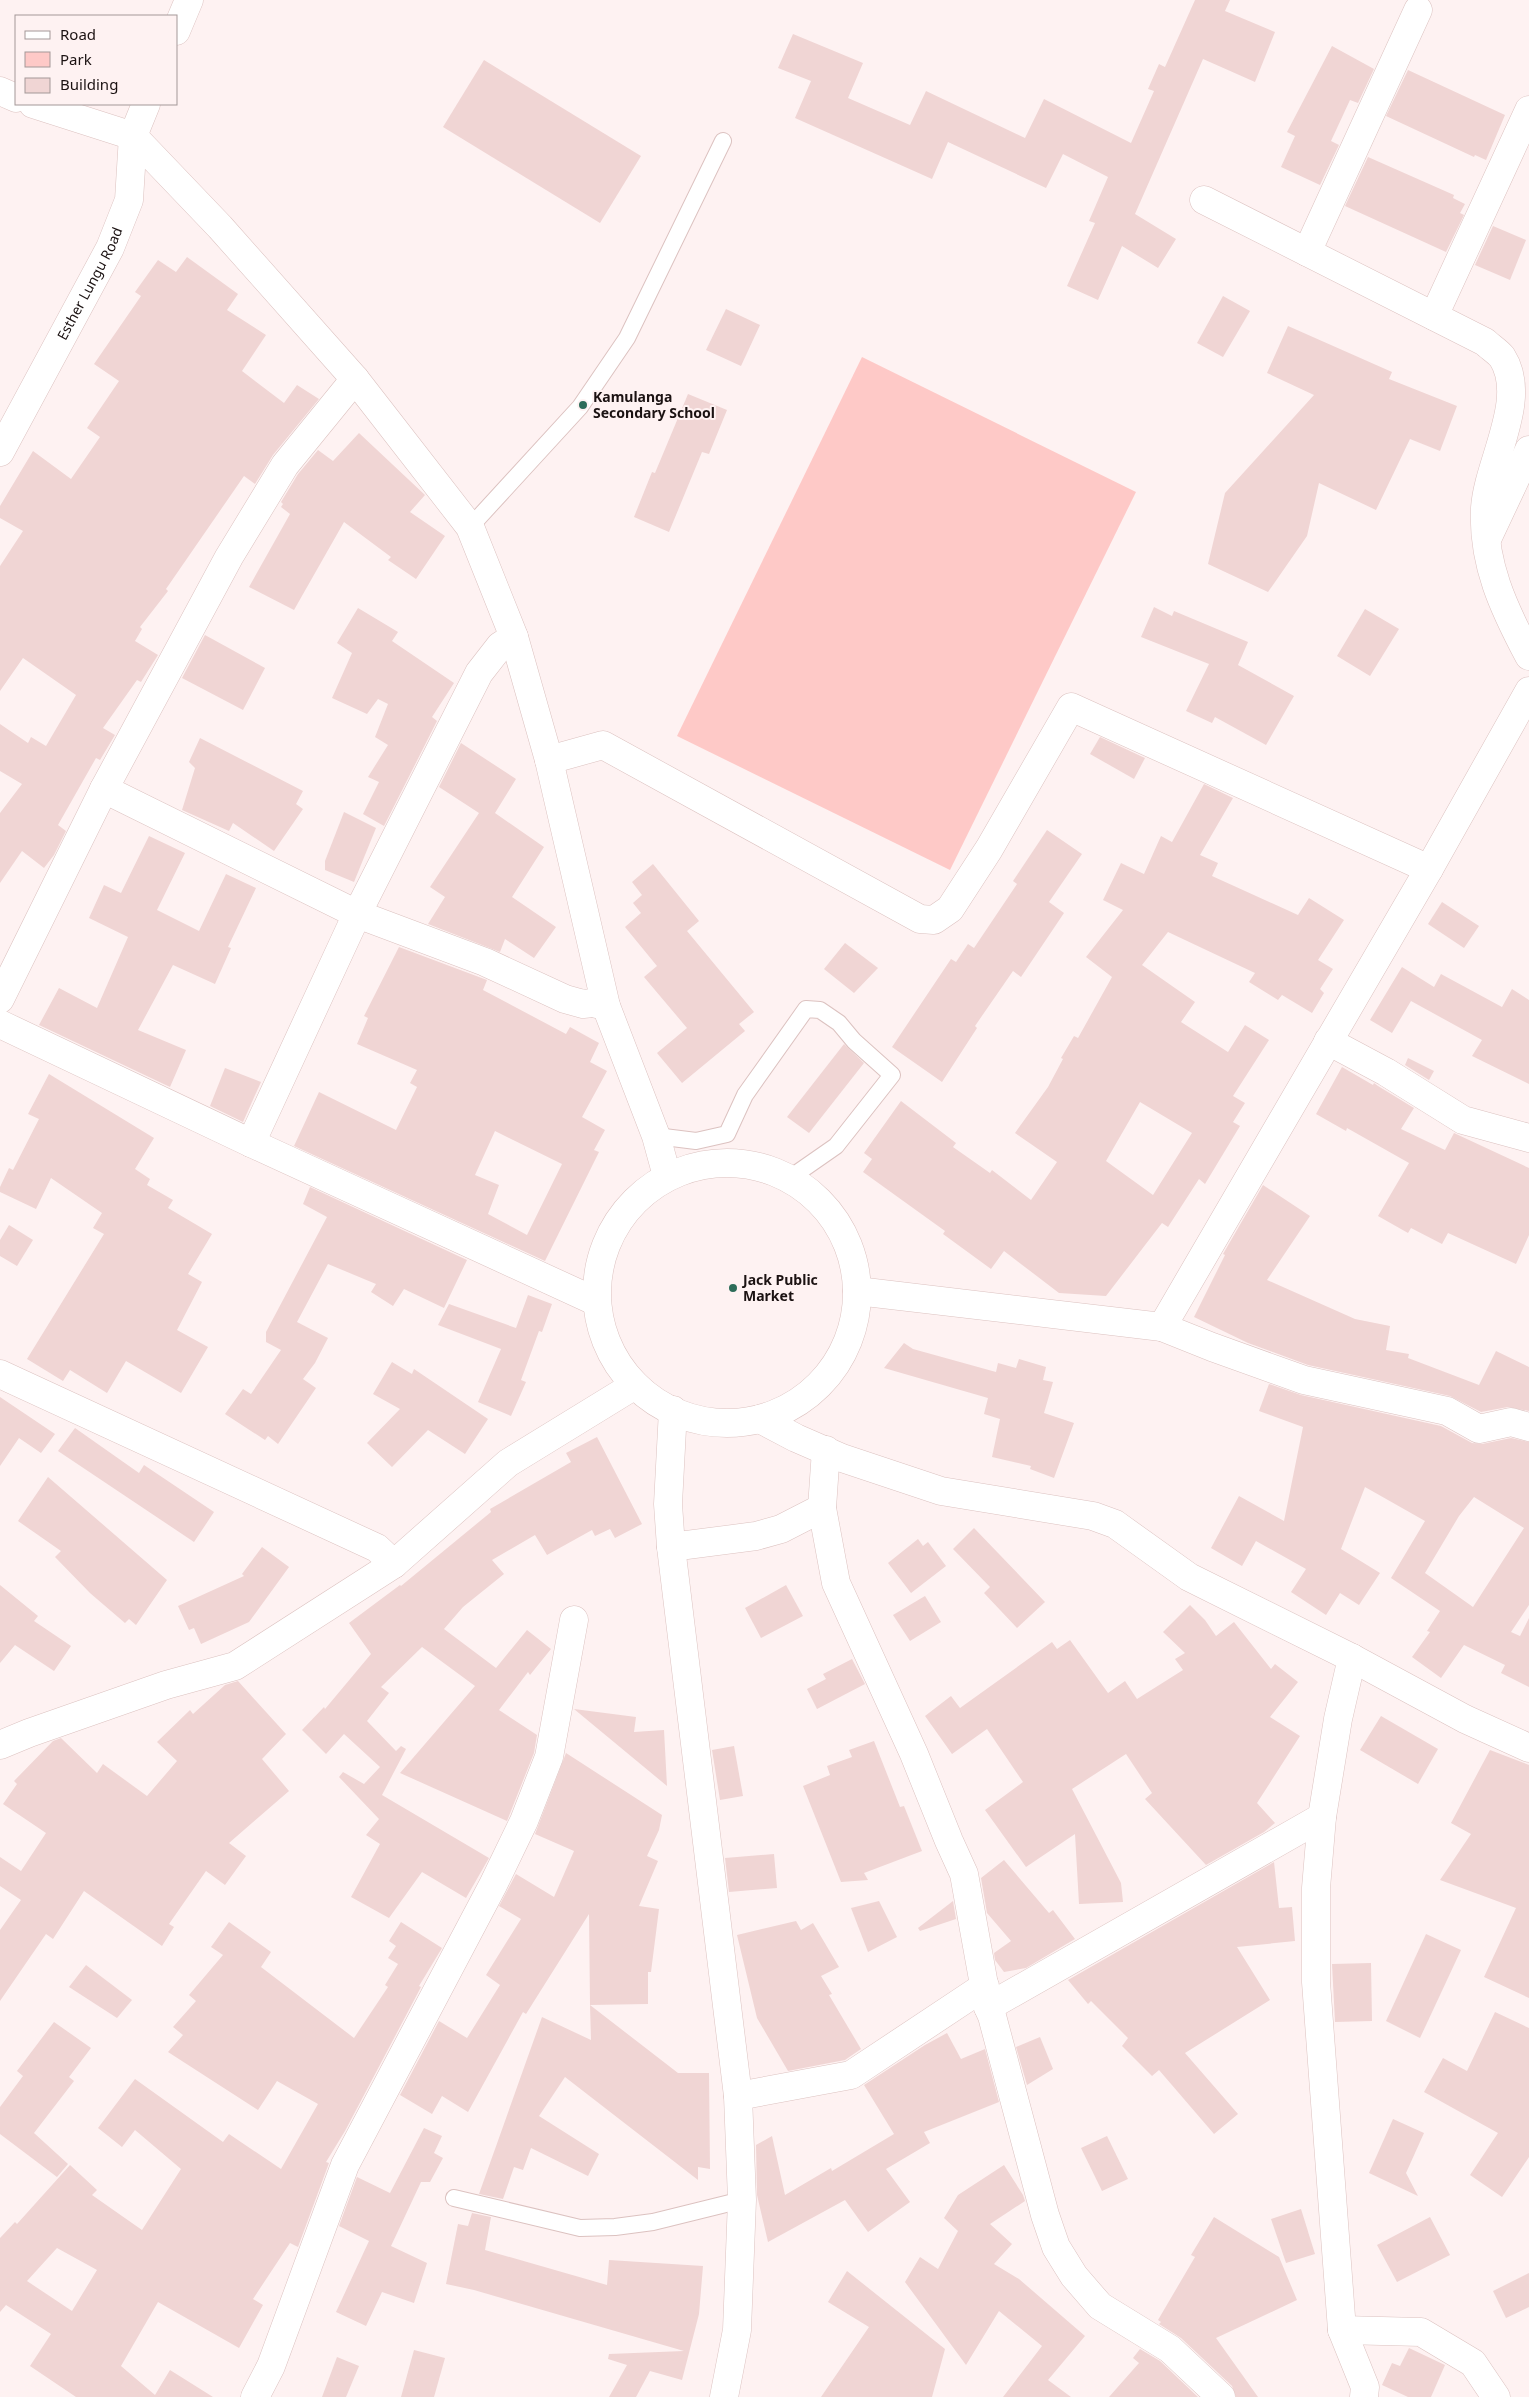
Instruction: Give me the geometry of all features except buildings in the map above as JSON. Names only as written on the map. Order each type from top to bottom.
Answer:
[{"type":"street","points":[[178,26],[189,0]]},
{"type":"street","points":[[1307,252],[1418,10]]},
{"type":"street","points":[[0,91],[15,98]]},
{"type":"street","points":[[36,105],[133,136],[220,227],[355,379],[470,527],[514,637],[549,760],[606,1006],[656,1136],[667,1176]]},
{"type":"street","name":"Esther Lungu Road","points":[[0,452],[110,248],[129,200],[133,136],[146,105]]},
{"type":"street","points":[[1434,316],[1529,110]]},
{"type":"street","points":[[1204,200],[1485,342],[1502,358],[1512,381],[1514,406],[1488,488],[1485,508],[1486,540],[1503,607],[1529,656]]},
{"type":"street","points":[[0,1000],[104,789],[229,556],[285,465],[355,379]]},
{"type":"street","points":[[1486,540],[1529,450]]},
{"type":"street","points":[[251,1143],[357,914],[479,673],[500,646],[514,637]]},
{"type":"street","points":[[1162,1327],[1429,869],[1529,691]]},
{"type":"street","points":[[549,760],[603,745],[920,919],[934,920],[950,909],[990,849],[1071,707],[1429,869]]},
{"type":"street","points":[[104,789],[357,914],[485,962],[565,999],[583,1004],[593,1003],[606,1006]]},
{"type":"street","points":[[0,1024],[251,1143],[597,1302]]},
{"type":"street","points":[[1328,1041],[1386,1072],[1464,1120],[1529,1138]]},
{"type":"street","points":[[716,1163],[733,1163],[766,1168],[790,1178],[817,1199],[829,1211],[843,1232],[853,1256],[858,1280],[851,1338],[836,1366],[815,1391],[797,1406],[760,1419],[732,1423],[702,1421],[673,1410],[654,1400],[635,1384],[620,1366],[608,1346],[601,1325],[597,1302],[598,1272],[606,1242],[621,1216],[642,1194],[667,1176],[691,1167],[716,1163]]},
{"type":"street","points":[[857,1291],[1162,1327],[1304,1380],[1447,1411],[1479,1429],[1511,1422],[1529,1427]]},
{"type":"street","points":[[0,1374],[377,1548],[394,1564]]},
{"type":"street","points":[[0,1745],[166,1685],[235,1666],[394,1564],[508,1463],[635,1384]]},
{"type":"street","points":[[673,1410],[668,1504],[671,1547],[738,2096],[742,2200],[737,2330],[724,2397]]},
{"type":"street","points":[[760,1419],[796,1438],[842,1458],[941,1491],[1093,1516],[1115,1524],[1189,1577],[1352,1658],[1465,1719],[1529,1748]]},
{"type":"street","points":[[826,1450],[822,1508],[836,1583],[914,1754],[964,1874],[986,1997],[1045,2215],[1056,2248],[1074,2276],[1100,2306],[1170,2349],[1221,2397]]},
{"type":"street","points":[[671,1547],[756,1536],[781,1529],[822,1508]]},
{"type":"street","points":[[255,2397],[271,2366],[345,2165],[493,1885],[524,1821],[549,1757],[574,1620]]},
{"type":"street","points":[[1352,1658],[1338,1719],[1322,1817],[1316,1888],[1316,1982],[1342,2330],[1365,2387],[1364,2397]]},
{"type":"street","points":[[738,2096],[851,2075],[986,1997],[1322,1817]]},
{"type":"street","points":[[1342,2330],[1421,2332],[1473,2363],[1496,2397]]},
{"type":"lane","points":[[470,527],[580,407],[627,338],[723,141]]},
{"type":"lane","points":[[656,1136],[696,1141],[727,1134],[745,1095],[806,1009],[820,1010],[839,1023],[854,1041],[892,1075],[836,1146],[790,1178]]},
{"type":"lane","points":[[454,2198],[580,2228],[615,2227],[653,2222],[742,2200]]},
{"type":"green space","points":[[862,357],[1136,492],[950,870],[677,736]]},
{"type":"place","name":"Kamulanga Secondary School","points":[[583,405]]},
{"type":"place","name":"Jack Public Market","points":[[733,1288]]}]
